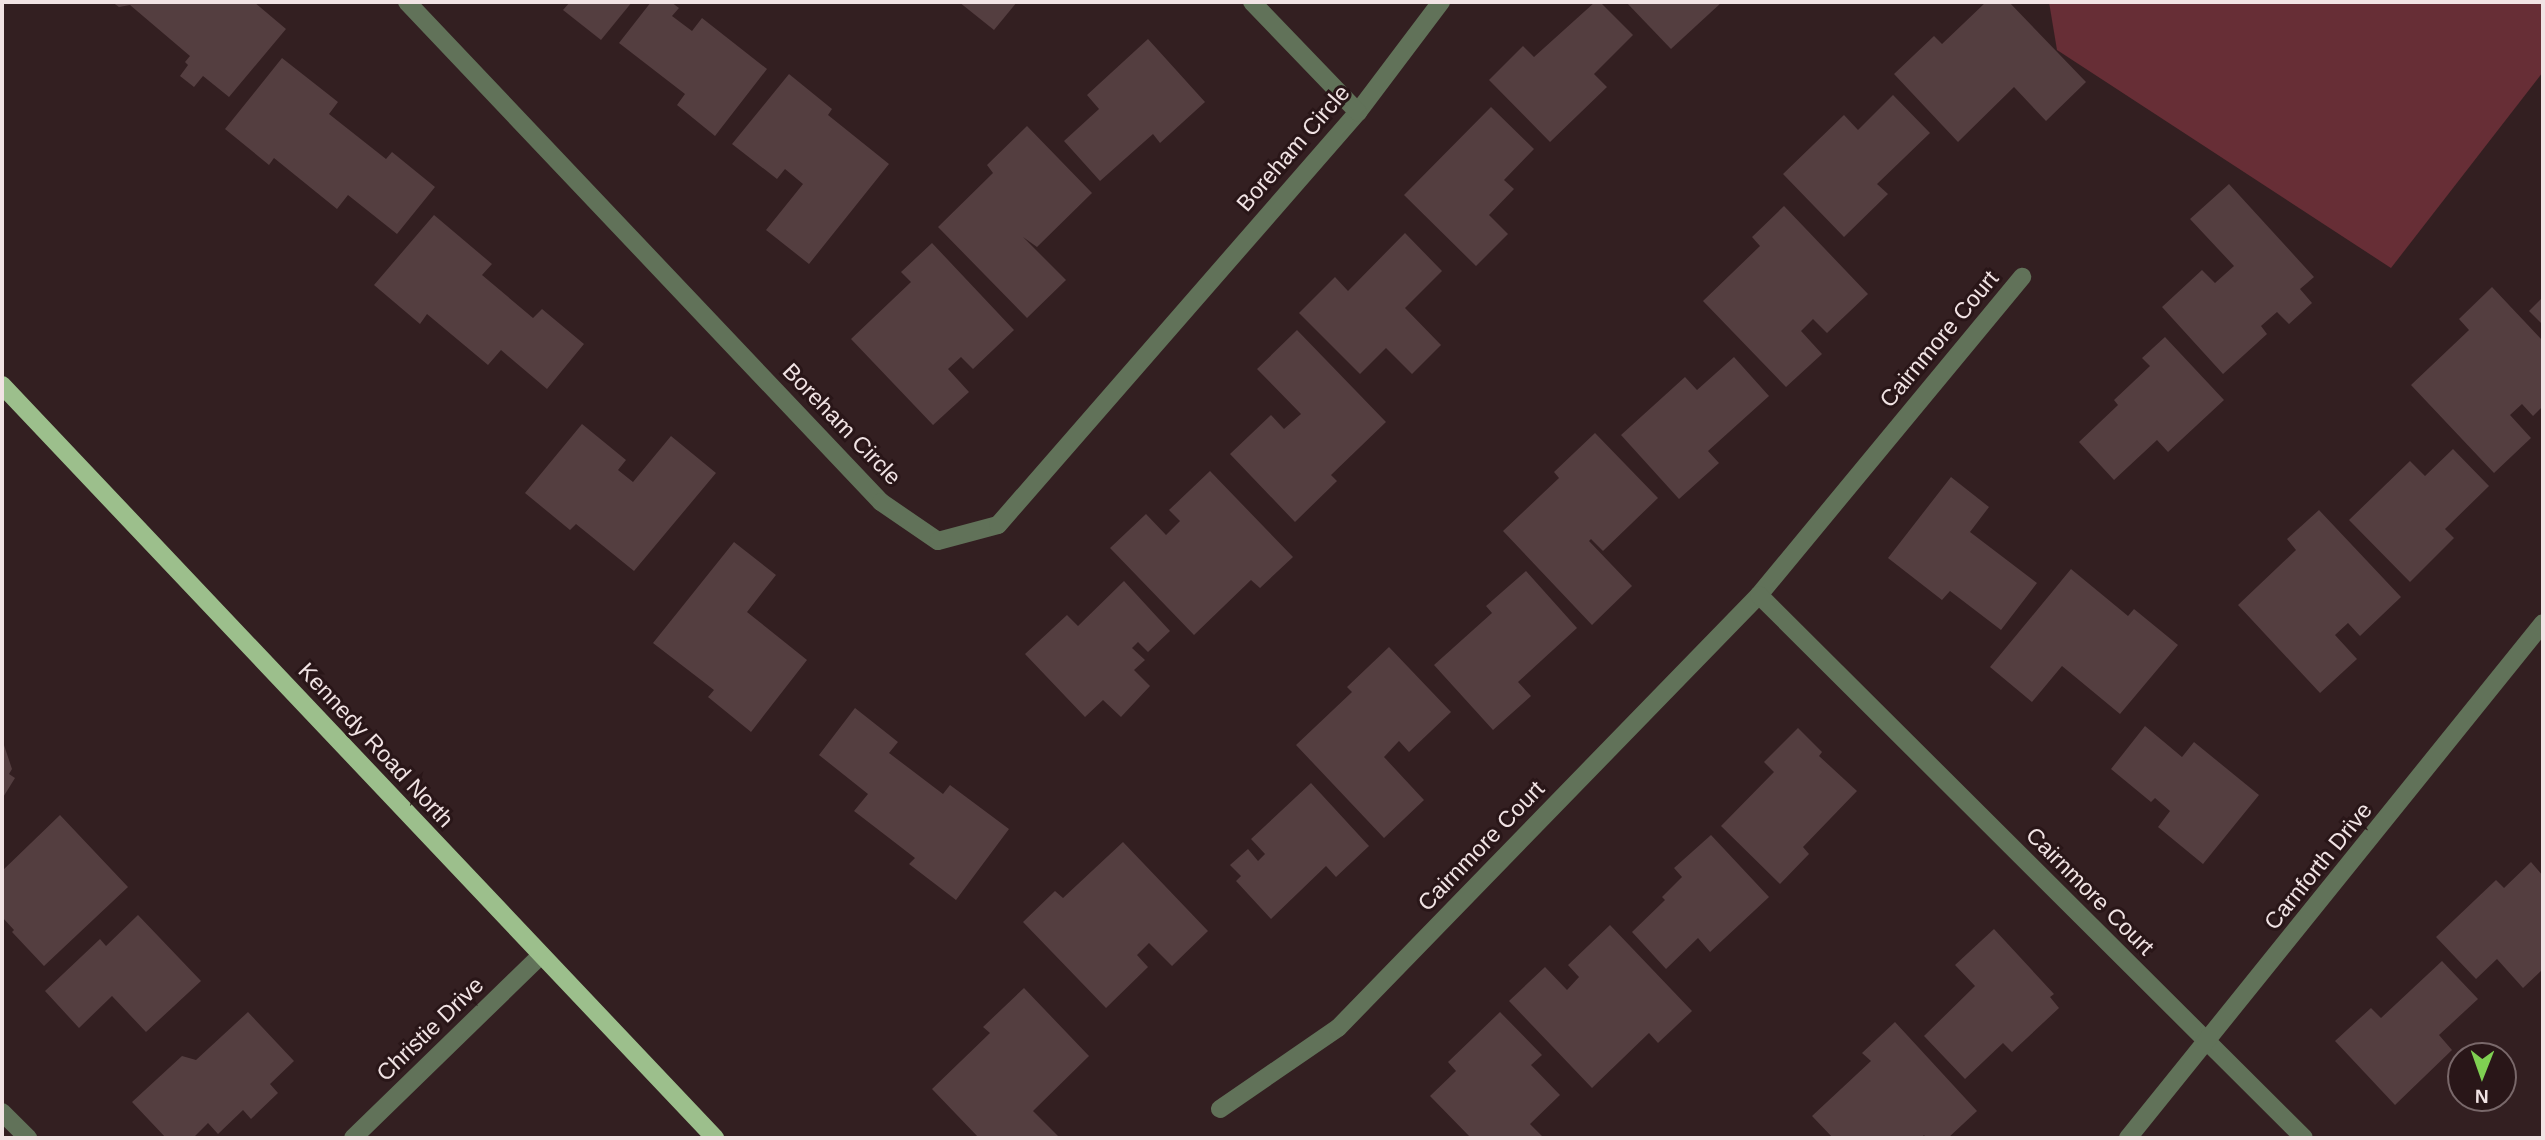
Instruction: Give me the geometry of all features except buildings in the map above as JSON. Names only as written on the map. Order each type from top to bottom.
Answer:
[{"type":"main road","name":"Kennedy Road North","points":[[2,385],[715,1138]]},
{"type":"street","name":"Boreham Circle","points":[[407,2],[881,502],[938,541],[998,526],[1358,113],[1441,2]]},
{"type":"street","points":[[1252,2],[1358,113]]},
{"type":"street","name":"Cairnmore Court","points":[[1220,1109],[1338,1028],[1759,595],[2022,277]]},
{"type":"street","name":"Cairnmore Court","points":[[1759,595],[2304,1138]]},
{"type":"street","name":"Carnforth Drive","points":[[2128,1138],[2207,1044],[2543,623]]},
{"type":"street","name":"Christie Drive","points":[[354,1138],[541,956]]},
{"type":"street","points":[[2,1112],[27,1138]]},
{"type":"shaded area","points":[[2049,2],[2543,2],[2543,72],[2391,268],[2057,50]]}]
